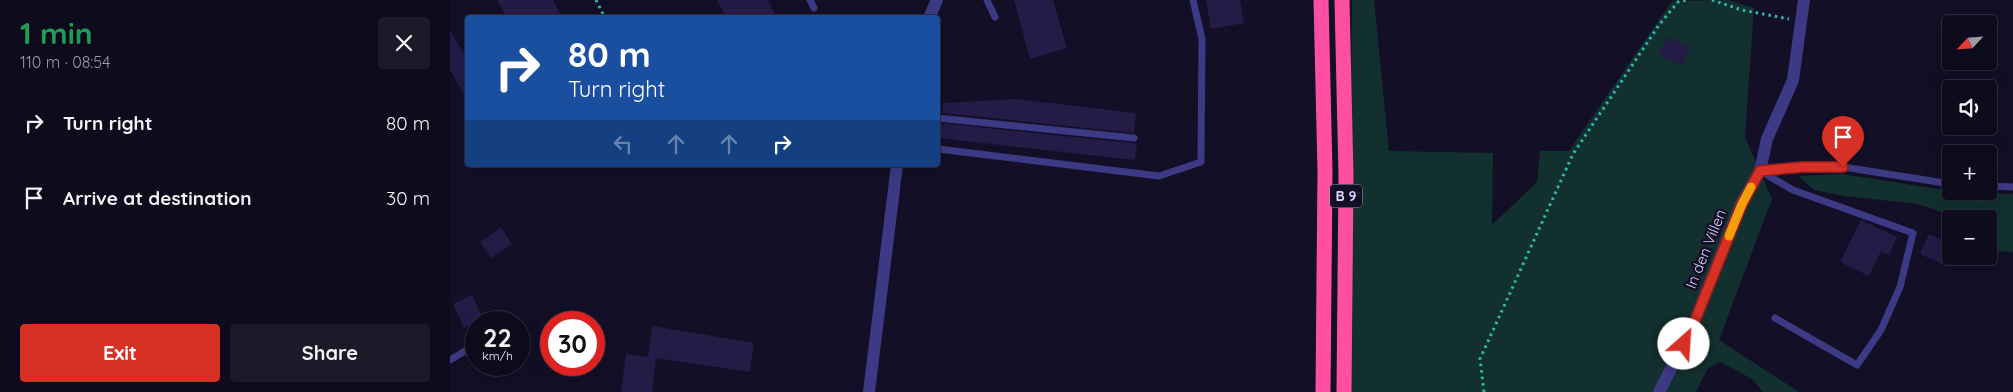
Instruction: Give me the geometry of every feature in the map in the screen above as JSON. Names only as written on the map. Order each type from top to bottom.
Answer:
[{"type":"highway","name":"B 9","points":[[1321,0],[1325,171],[1323,392]]},
{"type":"highway","name":"B 9","points":[[1342,0],[1346,176],[1344,392]]},
{"type":"street","points":[[931,15],[937,0]]},
{"type":"street","name":"In den Villen","points":[[1659,392],[1692,328],[1742,204],[1760,171],[1767,139],[1793,80],[1804,0]]},
{"type":"street","points":[[869,392],[897,167]]},
{"type":"lane","points":[[810,0],[814,8]]},
{"type":"lane","points":[[987,0],[995,17]]},
{"type":"lane","points":[[940,149],[1159,176],[1201,162],[1202,39],[1193,0]]},
{"type":"lane","points":[[940,118],[1134,138]]},
{"type":"lane","points":[[1760,171],[1803,167],[1843,167],[1893,177],[1942,183]]},
{"type":"lane","points":[[1760,171],[1793,190],[1913,233],[1900,287],[1881,330],[1857,365],[1775,318]]},
{"type":"lane","points":[[1997,186],[2013,187]]},
{"type":"lane","points":[[450,360],[465,351]]},
{"type":"path","points":[[596,0],[604,15]]},
{"type":"path","points":[[1484,392],[1480,359],[1573,154],[1659,25],[1678,2],[1687,0]]},
{"type":"path","points":[[1712,0],[1742,10],[1802,22]]},
{"type":"green space","points":[[1352,0],[1374,0],[1389,151],[1493,153],[1492,225],[1537,182],[1540,151],[1569,151],[1672,1],[1728,0],[1754,8],[1745,137],[1772,199],[1719,340],[1799,392],[1763,392],[1752,379],[1721,362],[1708,368],[1696,392],[1348,392]]},
{"type":"green space","points":[[1842,174],[1942,190],[1942,200],[1997,200],[1997,193],[2013,194],[2013,252],[1997,251],[1997,210],[1942,210],[1942,212],[1918,204],[1844,196],[1814,190],[1798,176]]},
{"type":"building","points":[[497,0],[553,0],[560,15],[505,15]]},
{"type":"building","points":[[717,0],[768,0],[776,15],[724,15]]},
{"type":"building","points":[[1014,0],[1053,0],[1067,48],[1030,59]]},
{"type":"building","points":[[1206,0],[1240,0],[1244,23],[1211,29]]},
{"type":"building","points":[[450,30],[465,56],[465,96],[450,70]]},
{"type":"building","points":[[1667,37],[1690,47],[1682,65],[1659,55]]},
{"type":"building","points":[[1015,99],[1136,113],[1134,133],[943,113],[943,103]]},
{"type":"building","points":[[940,123],[1132,143],[1137,145],[1135,160],[940,138]]},
{"type":"building","points":[[1861,220],[1897,237],[1889,255],[1881,251],[1869,276],[1840,262]]},
{"type":"building","points":[[501,227],[512,244],[491,258],[480,242]]},
{"type":"building","points":[[1929,234],[1942,239],[1942,264],[1920,254]]},
{"type":"building","points":[[472,295],[479,311],[465,311],[464,328],[453,304]]},
{"type":"building","points":[[652,326],[754,343],[750,372],[656,358],[652,392],[621,392],[626,354],[648,357]]},
{"type":"slow traffic","points":[[1729,236],[1751,187]]},
{"type":"route","points":[[1684,344],[1742,204],[1760,171],[1803,167],[1843,167]]}]
